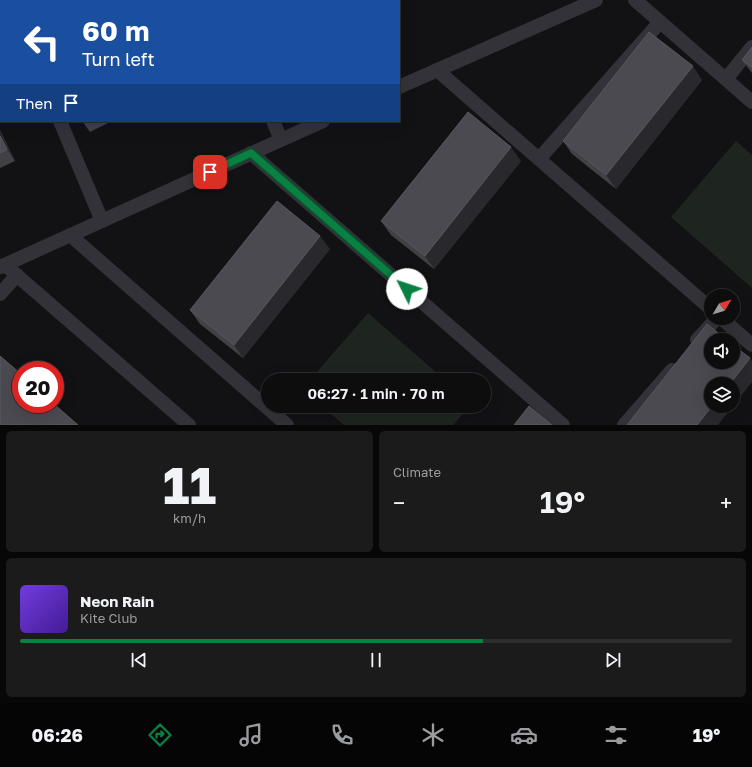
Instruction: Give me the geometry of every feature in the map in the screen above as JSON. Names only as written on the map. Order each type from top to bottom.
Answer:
[{"type":"lane","points":[[400,87],[596,0]]},
{"type":"lane","points":[[635,0],[752,102]]},
{"type":"lane","points":[[539,159],[660,22]]},
{"type":"lane","points":[[726,79],[752,48]]},
{"type":"lane","points":[[438,70],[704,303]]},
{"type":"lane","points":[[60,122],[102,221]]},
{"type":"lane","points":[[273,122],[281,140]]},
{"type":"lane","points":[[2,266],[321,122]]},
{"type":"lane","points":[[251,153],[563,425]]},
{"type":"lane","points":[[70,235],[287,425]]},
{"type":"lane","points":[[2,266],[17,275],[189,425]]},
{"type":"lane","points":[[0,294],[17,275]]},
{"type":"lane","points":[[691,348],[711,325]]},
{"type":"lane","points":[[729,325],[752,345]]},
{"type":"lane","points":[[624,425],[680,360]]},
{"type":"shaded area","points":[[736,141],[752,155],[752,288],[671,217]]},
{"type":"shaded area","points":[[368,313],[437,373],[316,373]]},
{"type":"shaded area","points":[[330,413],[464,413],[453,425],[344,425]]},
{"type":"building","points":[[649,32],[693,66],[606,175],[563,141]]},
{"type":"building","points":[[752,47],[752,67],[742,60]]},
{"type":"building","points":[[468,112],[511,147],[425,256],[381,221]]},
{"type":"building","points":[[0,136],[7,149],[0,153]]},
{"type":"building","points":[[277,201],[320,236],[234,345],[190,310]]},
{"type":"building","points":[[706,325],[718,333],[704,333],[704,369],[740,369],[740,350],[750,358],[735,377],[704,377],[704,413],[706,413],[697,425],[627,425]]},
{"type":"building","points":[[0,356],[12,366],[12,413],[64,413],[78,425],[0,425]]},
{"type":"building","points":[[529,406],[552,425],[514,425]]},
{"type":"route","points":[[210,172],[251,153],[407,289]]}]
